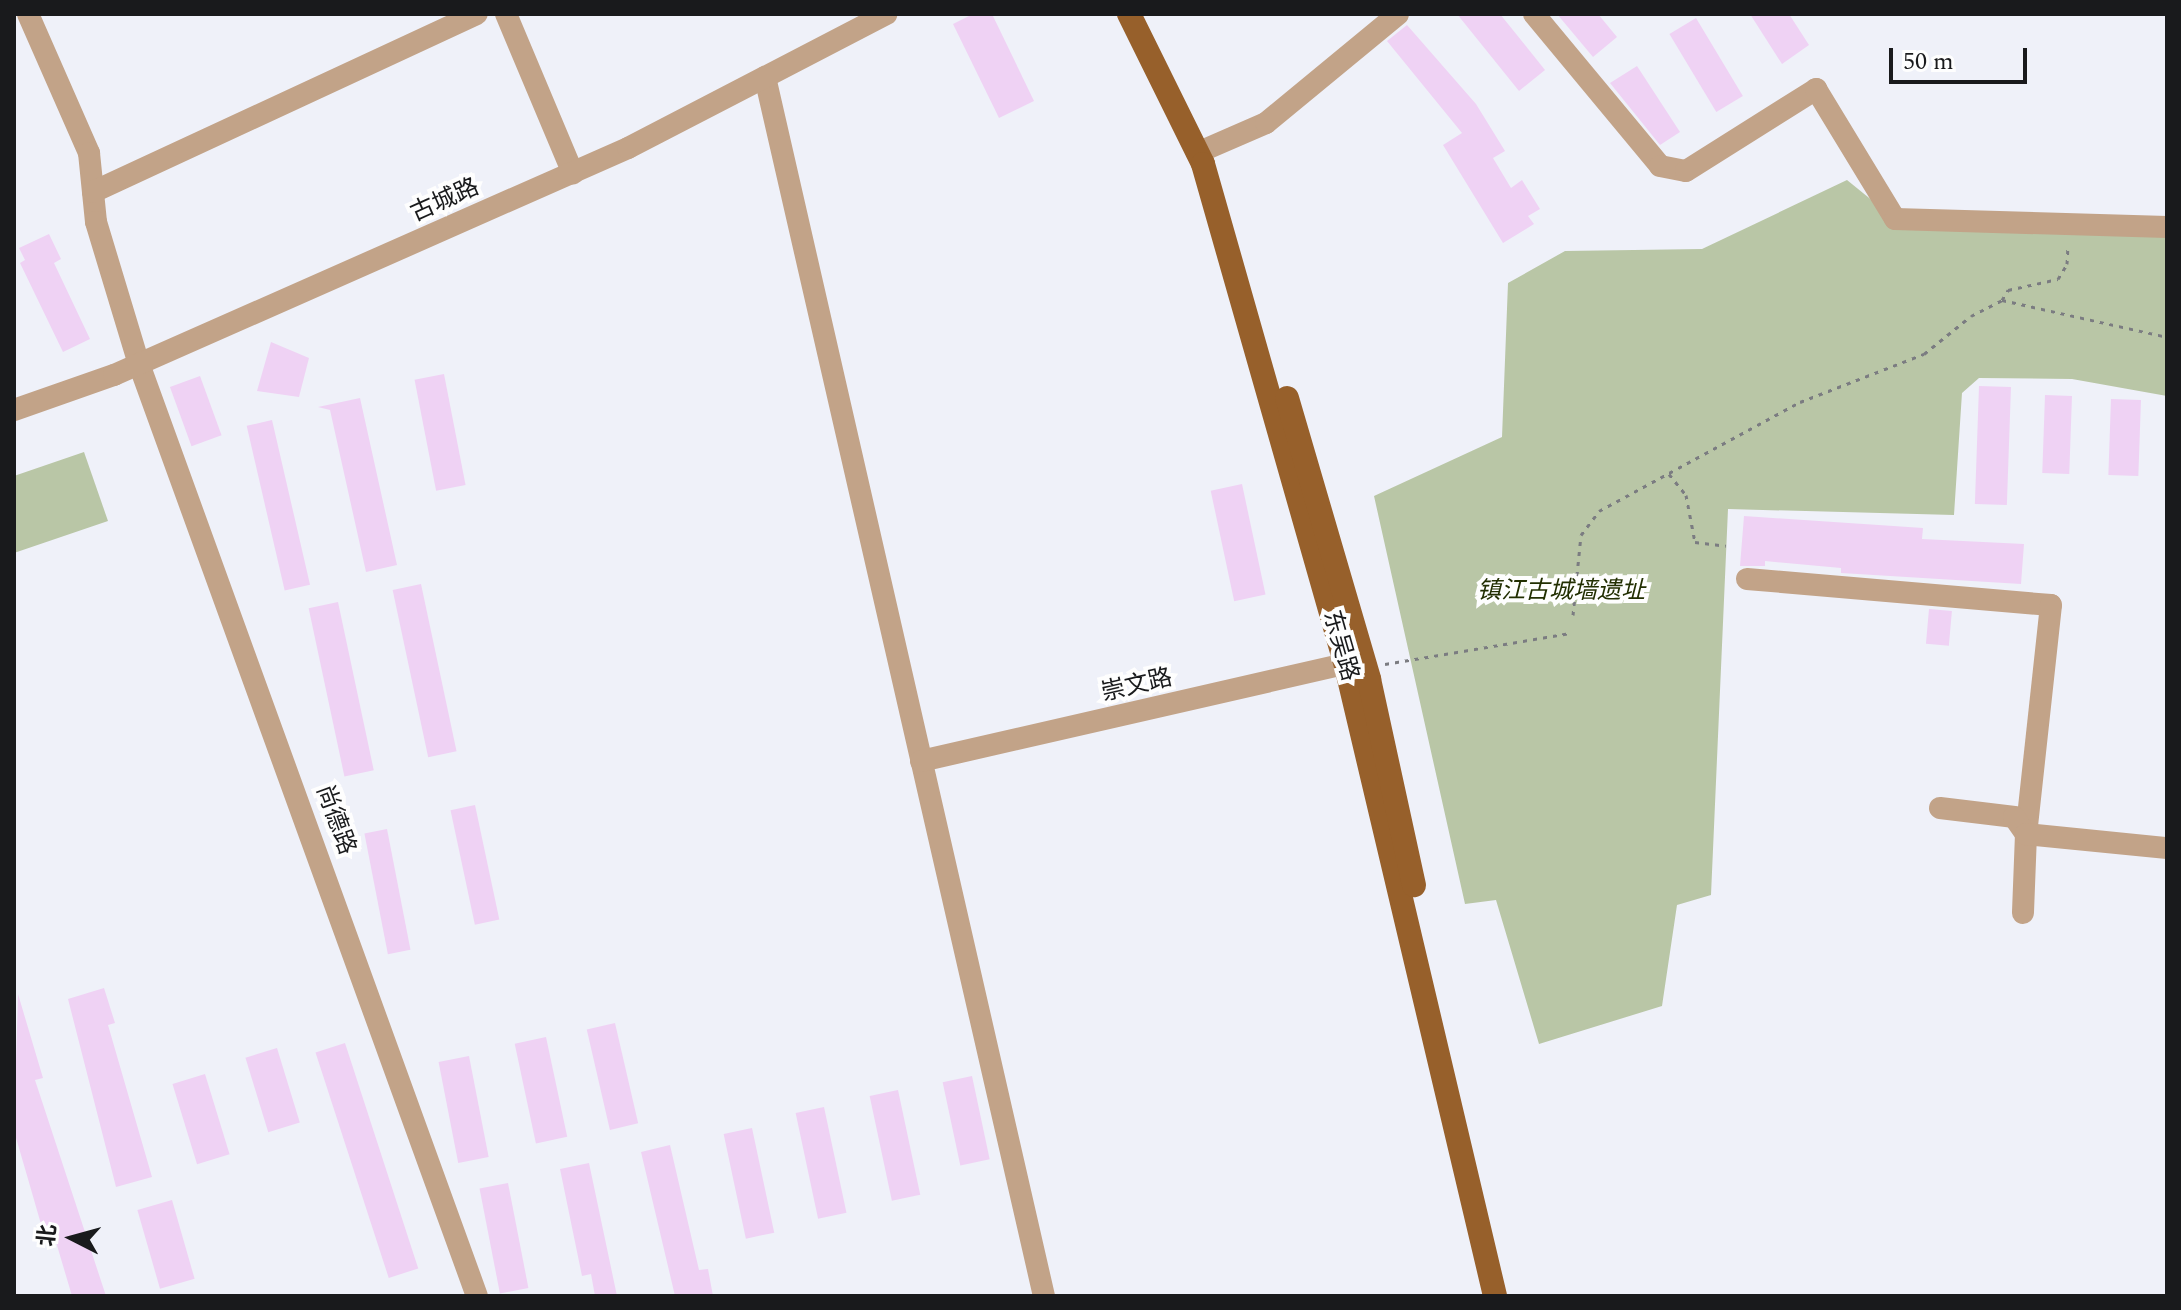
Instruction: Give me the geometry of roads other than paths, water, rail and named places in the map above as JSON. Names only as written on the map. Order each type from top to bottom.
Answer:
[{"type":"main road","name":"东吴路","points":[[1129,14],[1204,150]]},
{"type":"main road","name":"东吴路","points":[[1146,14],[1204,150],[1355,663],[1510,1296]]},
{"type":"main road","name":"东吴路","points":[[1355,663],[1495,1296]]},
{"type":"street","points":[[93,192],[477,14]]},
{"type":"street","points":[[506,14],[573,173]]},
{"type":"street","name":"古城路","points":[[14,410],[139,364],[573,173],[886,14]]},
{"type":"street","points":[[1204,150],[1266,123],[1398,14]]},
{"type":"street","points":[[1534,14],[1660,166],[1686,171],[1816,89],[1895,219],[2167,227]]},
{"type":"street","name":"尚德路","points":[[35,16],[89,153],[96,222],[139,364],[477,1296]]},
{"type":"street","points":[[765,77],[1044,1296]]},
{"type":"street","points":[[1747,579],[2051,605],[2026,834],[2023,913]]},
{"type":"street","name":"崇文路","points":[[921,761],[1355,663]]},
{"type":"street","points":[[1940,808],[2014,817],[2026,834],[2167,848]]},
{"type":"park label","name":"镇江古城墙遗址","points":[[1561,592]]}]
